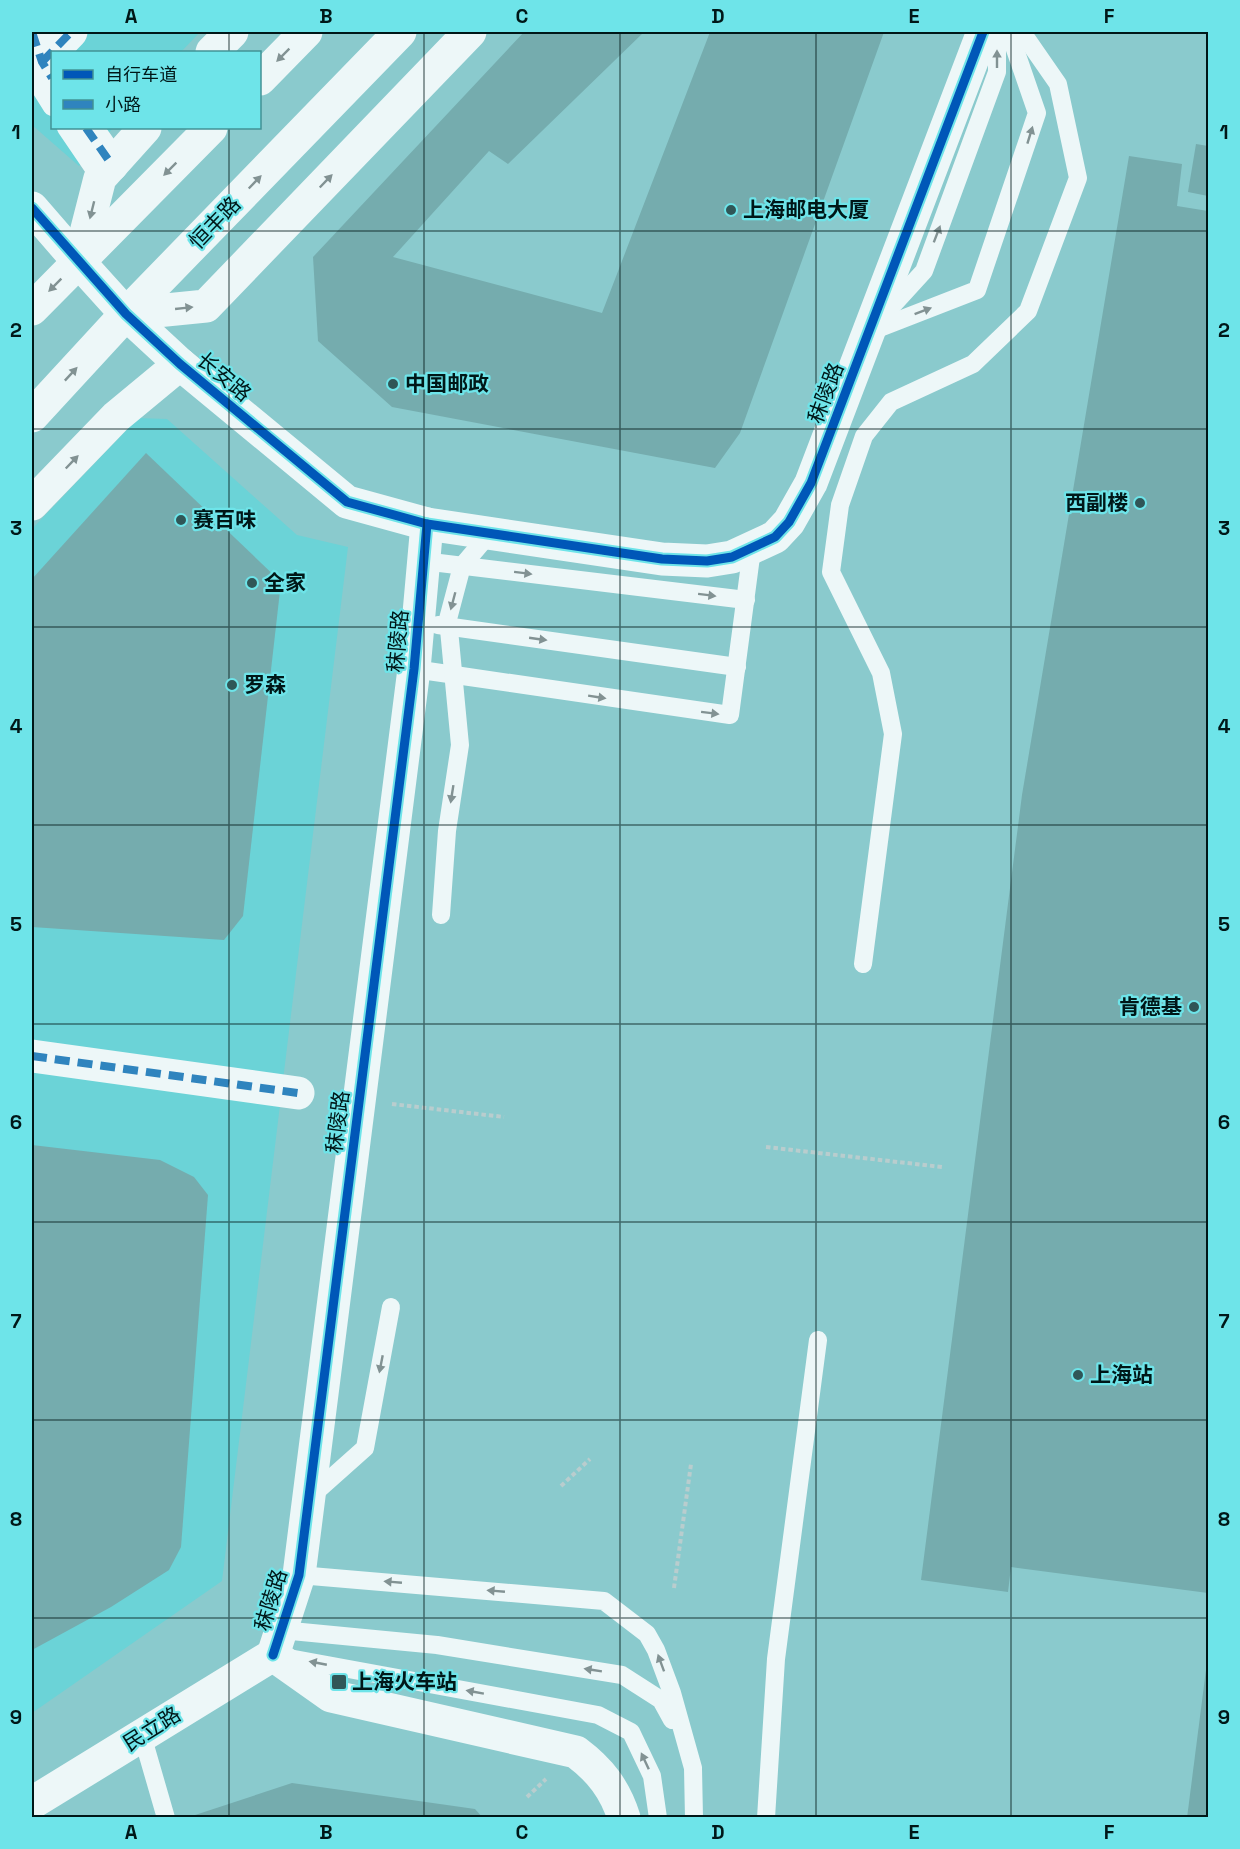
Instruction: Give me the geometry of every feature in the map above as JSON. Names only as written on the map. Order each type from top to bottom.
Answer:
[{"type":"street","points":[[32,32],[42,72]]},
{"type":"street","points":[[57,51],[70,32]]},
{"type":"street","points":[[213,51],[232,32]]},
{"type":"street","points":[[261,78],[306,32]]},
{"type":"street","name":"恒丰路","points":[[32,417],[126,315],[400,32]]},
{"type":"street","points":[[126,315],[206,306],[470,32]]},
{"type":"street","name":"秣陵路","points":[[624,1818],[618,1800],[598,1769],[576,1752],[331,1696],[277,1643],[299,1575],[414,669],[433,625],[423,561],[427,524],[662,559],[707,561],[732,557],[776,537],[801,504],[983,32]]},
{"type":"street","points":[[42,72],[51,59]]},
{"type":"street","points":[[86,129],[106,171]]},
{"type":"street","points":[[78,261],[106,171],[144,129]]},
{"type":"street","points":[[32,309],[210,129]]},
{"type":"street","name":"长安路","points":[[32,208],[126,315],[180,364],[347,502],[427,524]]},
{"type":"street","points":[[32,504],[116,417],[180,364]]},
{"type":"street","points":[[32,1056],[298,1093]]},
{"type":"street","name":"民立路","points":[[32,1803],[142,1735],[277,1643]]},
{"type":"lane","points":[[869,332],[924,272],[997,72],[997,32]]},
{"type":"lane","points":[[869,332],[977,290],[1037,113],[1009,32]]},
{"type":"lane","points":[[863,964],[893,734],[881,673],[831,572],[840,505],[864,436],[891,402],[973,364],[1028,311],[1078,178],[1059,84],[1022,32]]},
{"type":"lane","points":[[42,72],[51,104]]},
{"type":"lane","points":[[67,129],[106,171]]},
{"type":"lane","points":[[433,625],[448,619],[462,566],[490,533]]},
{"type":"lane","points":[[414,669],[730,715],[752,549]]},
{"type":"lane","points":[[423,561],[746,600]]},
{"type":"lane","points":[[433,625],[736,667]]},
{"type":"lane","points":[[433,625],[453,675],[460,745],[447,831],[441,915]]},
{"type":"lane","points":[[309,1498],[365,1448],[391,1307]]},
{"type":"lane","points":[[766,1818],[776,1659],[818,1340]]},
{"type":"lane","points":[[299,1575],[604,1601],[647,1634],[656,1650],[672,1693],[683,1740],[693,1768],[694,1818]]},
{"type":"lane","points":[[277,1643],[437,1645],[622,1675],[661,1700],[683,1740]]},
{"type":"lane","points":[[277,1643],[598,1716],[631,1732],[652,1776],[658,1818]]},
{"type":"lane","points":[[142,1735],[166,1818]]},
{"type":"path","points":[[405,1105],[504,1117]]},
{"type":"path","points":[[765,1147],[942,1167]]},
{"type":"path","points":[[561,1486],[590,1459]]},
{"type":"path","points":[[674,1588],[691,1464]]},
{"type":"shaded area","points":[[32,32],[200,32],[182,51],[51,51],[51,129],[112,129],[79,166],[32,125]]},
{"type":"shaded area","points":[[138,418],[167,419],[297,535],[348,547],[222,1581],[32,1713],[32,529]]},
{"type":"building","name":"上海邮电大厦","points":[[524,32],[644,32],[508,164],[489,151],[393,257],[602,313],[710,32],[884,32],[740,433],[715,468],[392,407],[318,341],[313,257]]},
{"type":"building","points":[[1196,144],[1208,146],[1208,196],[1188,192]]},
{"type":"building","name":"上海站","points":[[1129,156],[1182,164],[1177,206],[1208,211],[1208,1593],[1011,1567],[1008,1592],[921,1580],[1022,795]]},
{"type":"building","points":[[146,453],[281,582],[243,916],[224,940],[32,927],[32,579]]},
{"type":"building","points":[[32,1145],[160,1160],[194,1177],[208,1195],[181,1547],[169,1570],[111,1607],[32,1650]]},
{"type":"building","points":[[1207,1662],[1208,1818],[1187,1818]]},
{"type":"building","points":[[292,1783],[475,1809],[483,1818],[186,1818]]},
{"type":"marked path","points":[[32,32],[42,62],[51,76]]},
{"type":"marked path","points":[[53,51],[71,32]]},
{"type":"marked path","points":[[42,62],[51,53]]},
{"type":"marked path","points":[[87,129],[112,165]]},
{"type":"marked path","points":[[32,1056],[298,1093]]},
{"type":"cycle path","points":[[32,208],[126,314],[180,364],[347,502],[427,524],[662,559],[707,561],[732,557],[775,537],[789,522],[811,483],[983,32]]},
{"type":"cycle path","points":[[273,1655],[299,1575],[414,669],[427,524]]},
{"type":"place","name":"上海邮电大厦","points":[[731,210]]},
{"type":"place","name":"中国邮政","points":[[393,384]]},
{"type":"place","name":"西副楼","points":[[1140,503]]},
{"type":"place","name":"赛百味","points":[[181,520]]},
{"type":"place","name":"全家","points":[[252,583]]},
{"type":"place","name":"罗森","points":[[232,685]]},
{"type":"place","name":"肯德基","points":[[1194,1007]]},
{"type":"place","name":"上海站","points":[[1078,1375]]},
{"type":"place","name":"上海火车站","points":[[339,1682]]}]
